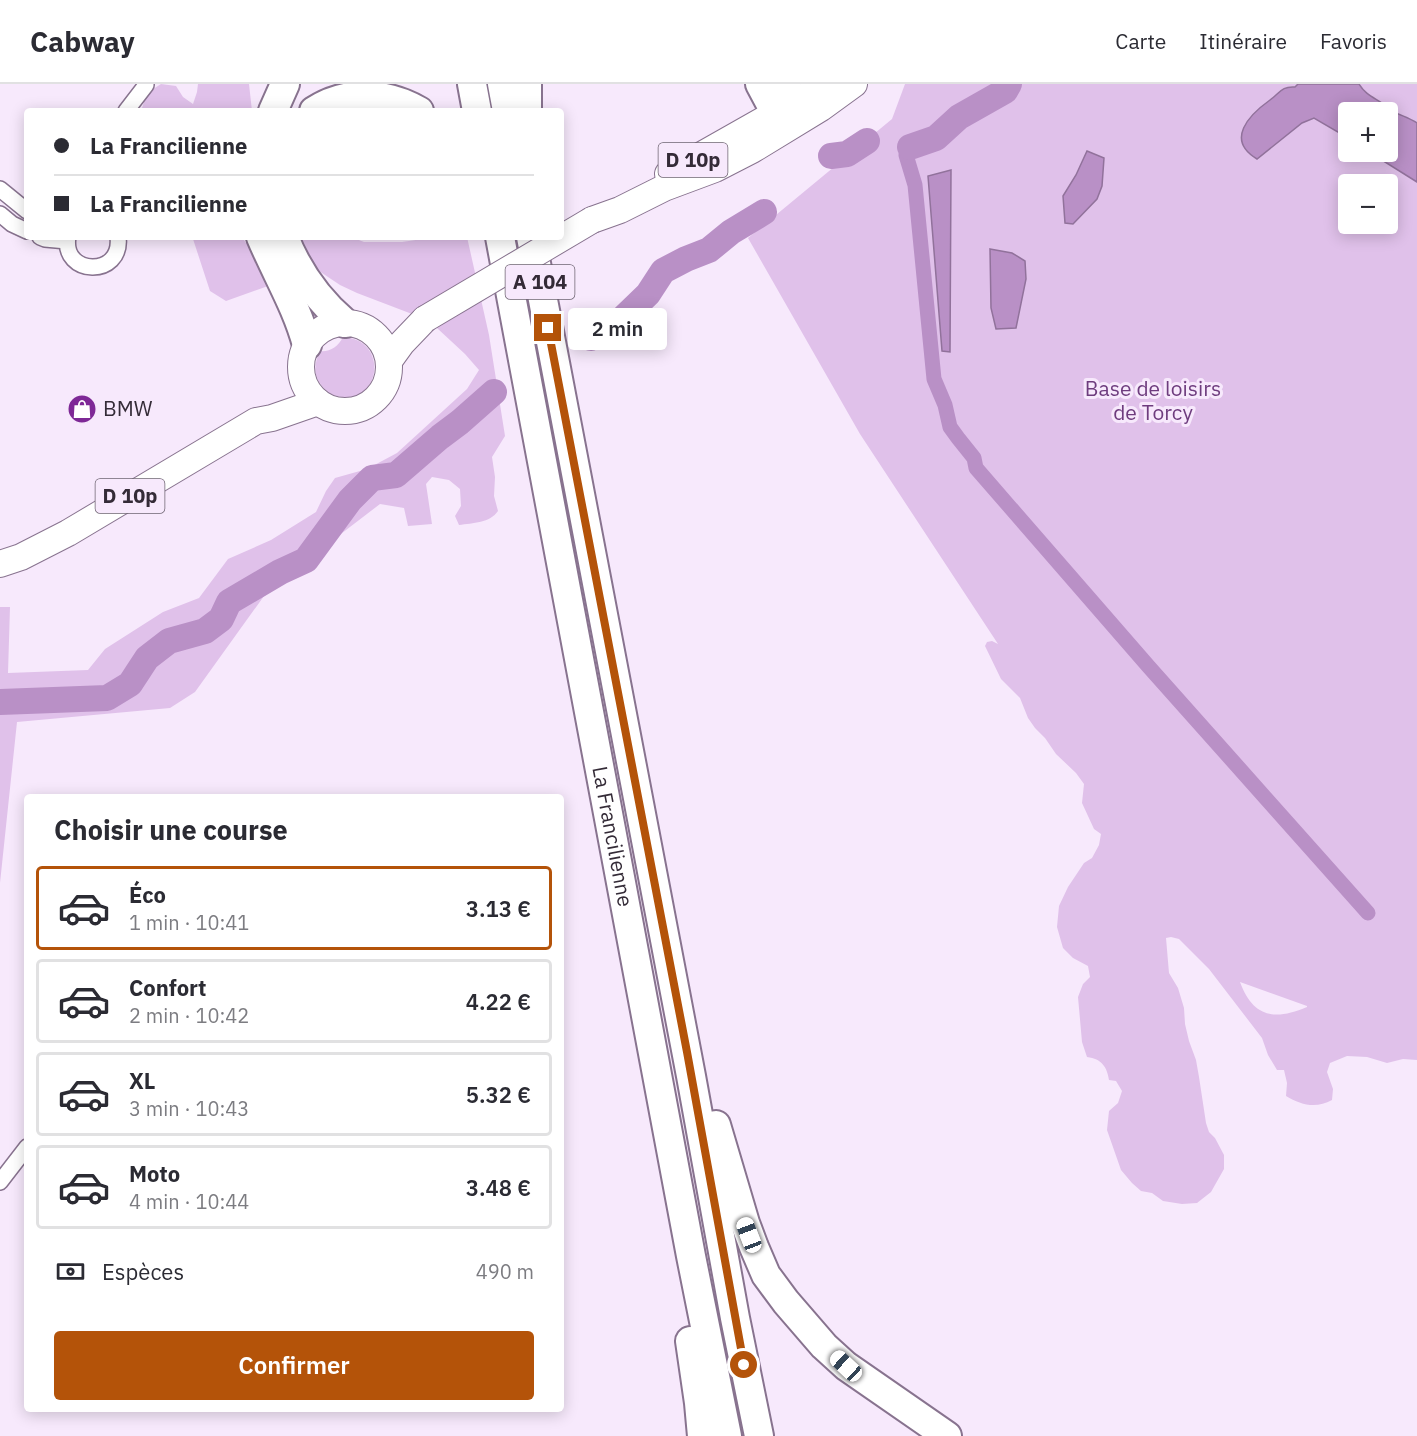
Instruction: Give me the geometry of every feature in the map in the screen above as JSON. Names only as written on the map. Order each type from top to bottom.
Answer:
[{"type":"highway","points":[[274,108],[285,84]]},
{"type":"highway","points":[[471,84],[476,108]]},
{"type":"highway","points":[[502,84],[506,108]]},
{"type":"highway","points":[[527,84],[527,108]]},
{"type":"highway","points":[[760,84],[785,100]]},
{"type":"highway","points":[[319,108],[334,100],[356,95],[380,96],[413,108]]},
{"type":"highway","points":[[262,240],[299,317],[307,345]]},
{"type":"highway","points":[[285,240],[298,268],[315,292],[328,309],[345,323]]},
{"type":"highway","points":[[485,240],[489,265],[512,295]]},
{"type":"highway","name":"La Francilienne","points":[[501,240],[691,1256],[727,1436]]},
{"type":"highway","name":"La Francilienne","points":[[532,240],[759,1436]]},
{"type":"highway","points":[[548,328],[558,296],[549,240]]},
{"type":"highway","points":[[691,1076],[708,1099],[745,1223],[766,1275],[824,1346],[846,1366],[947,1436]]},
{"type":"highway","points":[[691,1256],[683,1297],[702,1436]]},
{"type":"main road","name":"D 10p","points":[[564,237],[785,100],[828,84]]},
{"type":"main road","name":"D 10p","points":[[592,220],[715,169],[752,150],[821,108],[854,84]]},
{"type":"main road","name":"D 10p","points":[[388,361],[425,319],[558,240]]},
{"type":"main road","name":"D 10p","points":[[372,332],[425,319]]},
{"type":"main road","points":[[345,323],[361,326],[372,332],[384,347],[388,361],[388,374],[382,391],[369,403],[361,408],[344,411],[326,407],[307,391],[302,376],[301,360],[307,345],[314,336],[323,329],[345,323]]},
{"type":"main road","name":"D 10p","points":[[0,564],[21,557],[68,533],[256,421],[302,376]]},
{"type":"main road","name":"D 10p","points":[[256,421],[272,418],[318,402]]},
{"type":"street","points":[[128,108],[146,85]]},
{"type":"street","points":[[0,189],[24,209]]},
{"type":"street","points":[[0,214],[12,224],[24,230]]},
{"type":"street","points":[[68,240],[71,256],[77,262],[91,268],[107,264],[113,258],[117,252],[118,240]]},
{"type":"street","points":[[0,1182],[24,1151]]},
{"type":"green space","points":[[161,84],[176,86],[183,97],[193,104],[198,84],[249,84],[252,108],[142,108],[147,93]]},
{"type":"green space","name":"Base de loisirs de Torcy","points":[[905,84],[1417,84],[1417,1060],[1403,1059],[1387,1063],[1367,1057],[1347,1056],[1330,1063],[1327,1072],[1333,1089],[1332,1100],[1314,1105],[1303,1104],[1292,1099],[1286,1096],[1287,1083],[1284,1070],[1277,1070],[1262,1038],[1209,969],[1179,939],[1166,938],[1169,973],[1178,988],[1184,1008],[1185,1024],[1196,1060],[1206,1123],[1224,1155],[1224,1169],[1211,1192],[1197,1203],[1182,1204],[1163,1201],[1152,1193],[1141,1191],[1121,1170],[1107,1130],[1109,1111],[1118,1103],[1122,1091],[1116,1081],[1109,1080],[1103,1064],[1087,1057],[1082,1042],[1078,997],[1083,984],[1090,977],[1088,966],[1073,958],[1063,948],[1057,927],[1059,906],[1068,887],[1084,863],[1092,858],[1099,845],[1101,834],[1094,829],[1082,803],[1084,784],[1035,728],[1020,698],[1001,679],[985,646],[987,642],[992,641],[998,644],[860,434],[748,238],[892,119]],"holes":[[[1240,982],[1307,1006],[1307,1007],[1284,1014],[1266,1013],[1251,1003]]]},
{"type":"green space","points":[[193,240],[244,240],[246,243],[256,240],[402,242],[468,240],[489,335],[505,436],[492,457],[495,477],[494,496],[498,511],[486,520],[459,525],[455,516],[461,506],[460,489],[449,480],[432,477],[426,484],[432,524],[408,526],[404,508],[380,504],[269,589],[195,692],[170,708],[17,722],[0,883],[0,607],[10,607],[8,673],[88,670],[105,649],[163,612],[199,598],[228,559],[271,540],[316,512],[335,478],[367,469],[397,453],[467,389],[479,370],[424,316],[412,314],[357,293],[316,269],[226,301],[210,291]]},
{"type":"green space","points":[[343,337],[358,340],[373,358],[372,381],[365,390],[355,396],[342,397],[331,394],[319,382],[316,374],[320,351],[333,348]]},
{"type":"shaded area","points":[[1298,84],[1359,84],[1380,102],[1338,102],[1338,132],[1314,118],[1302,123],[1257,159],[1248,152],[1243,144],[1242,136],[1248,120],[1281,90],[1295,87]]},
{"type":"shaded area","points":[[1398,114],[1417,123],[1417,182],[1385,162],[1398,162]]},
{"type":"shaded area","points":[[1087,151],[1104,158],[1102,186],[1097,199],[1073,224],[1065,223],[1063,196]]},
{"type":"shaded area","points":[[951,170],[950,352],[942,351],[928,176]]},
{"type":"shaded area","points":[[990,249],[1012,253],[1025,261],[1026,279],[1016,328],[996,329],[991,308]]},
{"type":"waterway","points":[[910,147],[936,138],[959,117],[1005,91],[1009,84]]},
{"type":"waterway","points":[[831,156],[847,154],[867,141]]},
{"type":"waterway","points":[[910,147],[906,155],[915,185],[934,379],[945,405],[950,427],[974,458],[976,468],[1368,913]]},
{"type":"waterway","points":[[591,338],[619,322],[648,294],[663,271],[709,250],[731,232],[764,212]]},
{"type":"waterway","points":[[0,702],[107,698],[130,684],[147,658],[169,641],[205,631],[221,619],[229,602],[280,572],[306,560],[350,500],[372,478],[396,475],[494,392]]},
{"type":"place","name":"BMW","points":[[82,409]]},
{"type":"route","points":[[548,328],[687,1052],[744,1365]]}]
